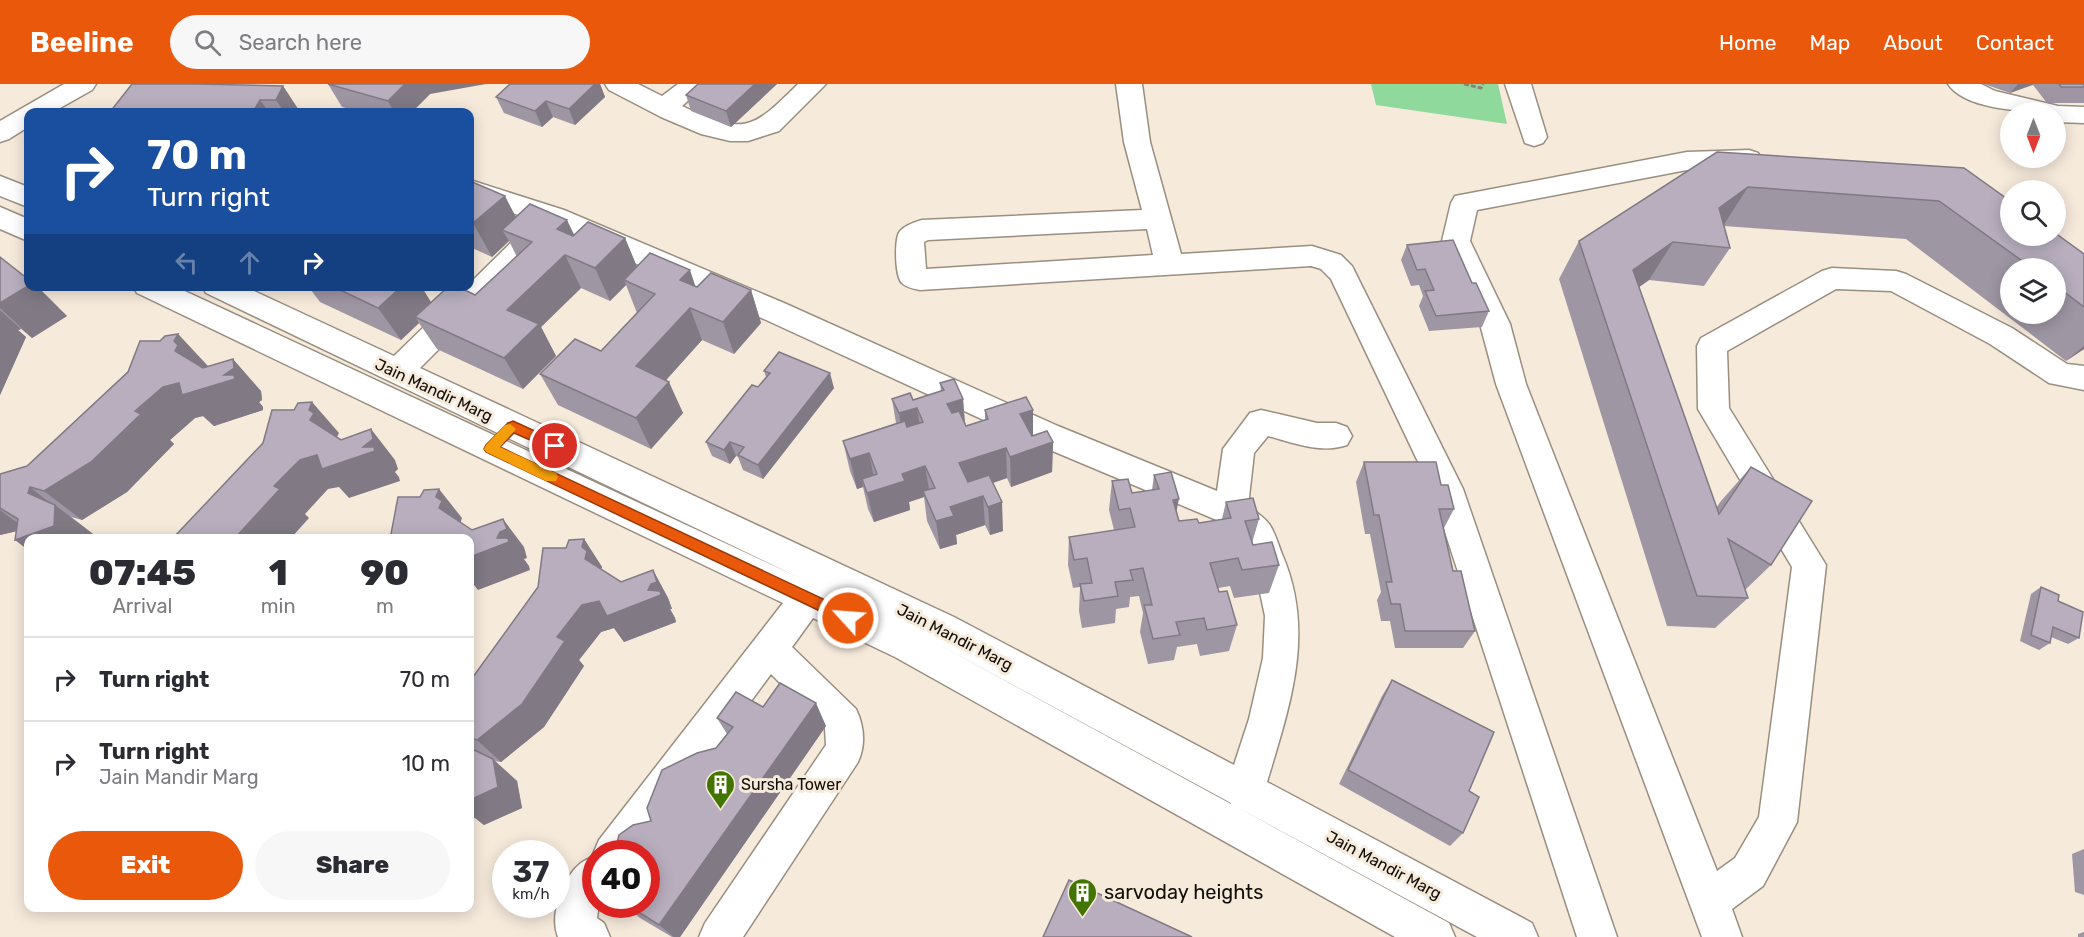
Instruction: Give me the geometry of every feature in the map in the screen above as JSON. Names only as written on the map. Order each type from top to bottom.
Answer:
[{"type":"street","points":[[41,108],[83,84]]},
{"type":"street","points":[[618,84],[709,129],[739,134],[766,128],[813,84]]},
{"type":"street","points":[[665,107],[694,84]]},
{"type":"street","points":[[1129,84],[1137,142],[1170,266]]},
{"type":"street","points":[[1518,84],[1534,137]]},
{"type":"street","points":[[1961,84],[1987,97],[2008,102]]},
{"type":"street","points":[[0,100],[24,114]]},
{"type":"street","points":[[2066,114],[2084,115]]},
{"type":"street","points":[[0,133],[24,118]]},
{"type":"street","points":[[1715,920],[1511,384],[1495,324],[1456,241],[1465,203],[1686,160],[1779,159]]},
{"type":"street","points":[[0,185],[24,196]]},
{"type":"street","points":[[474,190],[554,217],[774,311],[1047,435],[1231,511],[1257,534],[1272,569],[1282,616],[1281,658],[1267,719],[1245,791]]},
{"type":"street","points":[[0,217],[24,229]]},
{"type":"street","points":[[397,372],[554,217]]},
{"type":"street","points":[[1158,219],[922,231],[910,238],[912,276],[920,280],[1312,256],[1331,262],[1342,273],[1447,489],[1597,937]]},
{"type":"street","points":[[1715,920],[1749,872],[1778,822],[1809,565],[1714,409],[1712,346],[1832,278],[1896,281],[2001,336],[2060,375],[2084,378]]},
{"type":"street","name":"Jain Mandir Marg","points":[[162,291],[397,372],[502,438]]},
{"type":"street","name":"Jain Mandir Marg","points":[[222,291],[258,323],[817,586],[976,665],[1300,841],[1430,890],[1518,937]]},
{"type":"street","points":[[1231,511],[1239,449],[1261,422],[1317,436],[1336,436]]},
{"type":"street","points":[[623,840],[817,586]]},
{"type":"street","points":[[719,937],[845,748],[843,721],[770,649]]},
{"type":"street","name":"Jain Mandir Marg","points":[[1138,753],[1245,791],[1300,841],[1424,931]]},
{"type":"street","points":[[1424,931],[1430,890]]},
{"type":"street","points":[[582,893],[575,928],[590,937]]},
{"type":"path","points":[[1464,84],[1481,88],[1483,84]]},
{"type":"green space","points":[[1371,84],[1498,84],[1507,124],[1376,105]]},
{"type":"building","points":[[132,84],[283,86],[276,100],[260,100],[255,108],[113,108]]},
{"type":"building","points":[[328,84],[405,84],[388,101]]},
{"type":"building","points":[[510,84],[595,84],[569,109],[546,101],[535,111],[496,97]]},
{"type":"building","points":[[698,84],[755,84],[726,111],[686,95]]},
{"type":"building","points":[[2059,84],[2084,84],[2084,87],[2061,87]]},
{"type":"building","points":[[1717,152],[1964,168],[2000,194],[2000,245],[1939,201],[1748,187],[1719,208],[1730,248],[1673,242],[1633,270],[1719,514],[1751,467],[1812,501],[1771,565],[1728,539],[1748,598],[1697,596],[1579,241]]},
{"type":"building","points":[[474,183],[505,196],[474,222]]},
{"type":"building","points":[[530,204],[567,220],[557,229],[573,236],[588,222],[625,238],[595,268],[565,255],[507,310],[539,324],[504,358],[415,317],[444,291],[467,291],[475,295],[532,242],[502,230]]},
{"type":"building","points":[[1453,240],[1472,283],[1476,283],[1489,311],[1436,316],[1425,291],[1434,290],[1425,269],[1417,270],[1407,245]]},
{"type":"building","points":[[2066,241],[2084,254],[2084,307],[2066,293],[2066,258],[2018,258],[2001,246],[2066,246]]},
{"type":"building","points":[[650,253],[690,270],[680,280],[697,287],[711,273],[751,290],[723,322],[690,308],[636,366],[669,382],[636,418],[540,374],[575,339],[601,351],[655,294],[624,280]]},
{"type":"building","points":[[0,257],[24,276],[24,288],[0,303]]},
{"type":"building","points":[[342,291],[397,291],[378,308]]},
{"type":"building","points":[[178,334],[174,341],[178,345],[175,351],[203,368],[233,359],[234,368],[224,375],[234,375],[235,379],[182,395],[179,383],[163,387],[135,411],[141,414],[91,462],[44,491],[30,487],[28,493],[55,505],[54,526],[32,534],[24,534],[24,537],[15,540],[18,519],[0,508],[0,474],[27,466],[128,372],[140,341],[160,341],[165,336]]},
{"type":"building","points":[[779,352],[830,373],[758,465],[738,455],[744,447],[730,442],[724,450],[706,442],[752,385],[758,387],[770,373],[764,371]]},
{"type":"building","points":[[954,379],[963,399],[947,404],[952,413],[959,411],[966,426],[988,419],[985,410],[1026,397],[1033,410],[1020,414],[1032,436],[1047,431],[1053,442],[1010,457],[1006,448],[959,463],[968,482],[989,475],[1002,502],[988,507],[983,496],[950,507],[954,516],[936,521],[923,491],[935,488],[925,466],[902,474],[905,481],[867,493],[862,479],[877,474],[869,453],[850,459],[843,441],[905,421],[907,427],[923,422],[917,408],[899,413],[892,399],[910,393],[913,400],[944,390],[940,383]]},
{"type":"building","points":[[312,402],[309,410],[314,413],[310,420],[341,440],[371,429],[373,439],[363,447],[374,447],[375,451],[322,469],[317,455],[300,460],[274,486],[280,489],[239,534],[177,534],[263,443],[272,410],[294,410],[298,403]]},
{"type":"building","points":[[1364,462],[1436,462],[1441,485],[1448,485],[1454,509],[1439,509],[1453,571],[1461,571],[1475,631],[1405,631],[1400,604],[1391,604],[1386,582],[1392,582],[1379,515],[1374,515]]},
{"type":"building","points":[[1171,472],[1179,499],[1173,500],[1179,521],[1197,519],[1199,523],[1231,518],[1226,502],[1253,498],[1259,519],[1245,521],[1253,545],[1272,542],[1279,565],[1242,570],[1238,558],[1210,563],[1219,592],[1227,591],[1237,625],[1207,630],[1204,618],[1176,622],[1180,635],[1153,639],[1144,605],[1152,605],[1143,568],[1130,570],[1133,580],[1115,582],[1118,596],[1084,601],[1080,584],[1092,583],[1087,558],[1074,560],[1069,537],[1135,527],[1130,508],[1119,510],[1112,481],[1128,479],[1132,493],[1159,489],[1154,475]]},
{"type":"building","points":[[439,489],[436,497],[442,501],[439,508],[472,530],[503,519],[507,529],[500,532],[497,538],[508,538],[509,542],[474,555],[474,534],[391,534],[398,497],[420,497],[424,490]]},
{"type":"building","points":[[584,539],[582,547],[587,551],[585,559],[621,582],[653,570],[657,582],[651,584],[648,590],[660,591],[661,595],[607,616],[599,601],[582,605],[557,637],[565,641],[522,704],[477,740],[474,739],[474,675],[538,587],[543,548],[566,548],[569,540]]},
{"type":"building","points":[[2041,587],[2059,595],[2058,601],[2083,612],[2079,638],[2053,627],[2050,643],[2031,635]]},
{"type":"building","points":[[1392,680],[1494,732],[1469,791],[1479,797],[1463,833],[1348,770]]},
{"type":"building","points":[[780,683],[816,703],[659,925],[648,918],[660,918],[660,840],[618,840],[619,835],[633,825],[651,821],[647,808],[662,770],[697,753],[716,748],[733,727],[717,718],[736,692],[763,707]]},
{"type":"building","points":[[474,750],[493,759],[498,787],[474,798]]},
{"type":"building","points":[[1069,880],[1192,937],[1043,937]]},
{"type":"slow traffic","points":[[510,429],[490,449],[551,477]]},
{"type":"place","name":"Sursha Tower","points":[[720,810]]},
{"type":"place","name":"sarvoday heights","points":[[1083,918]]},
{"type":"route","points":[[555,446],[513,426],[490,449],[848,618]]}]
